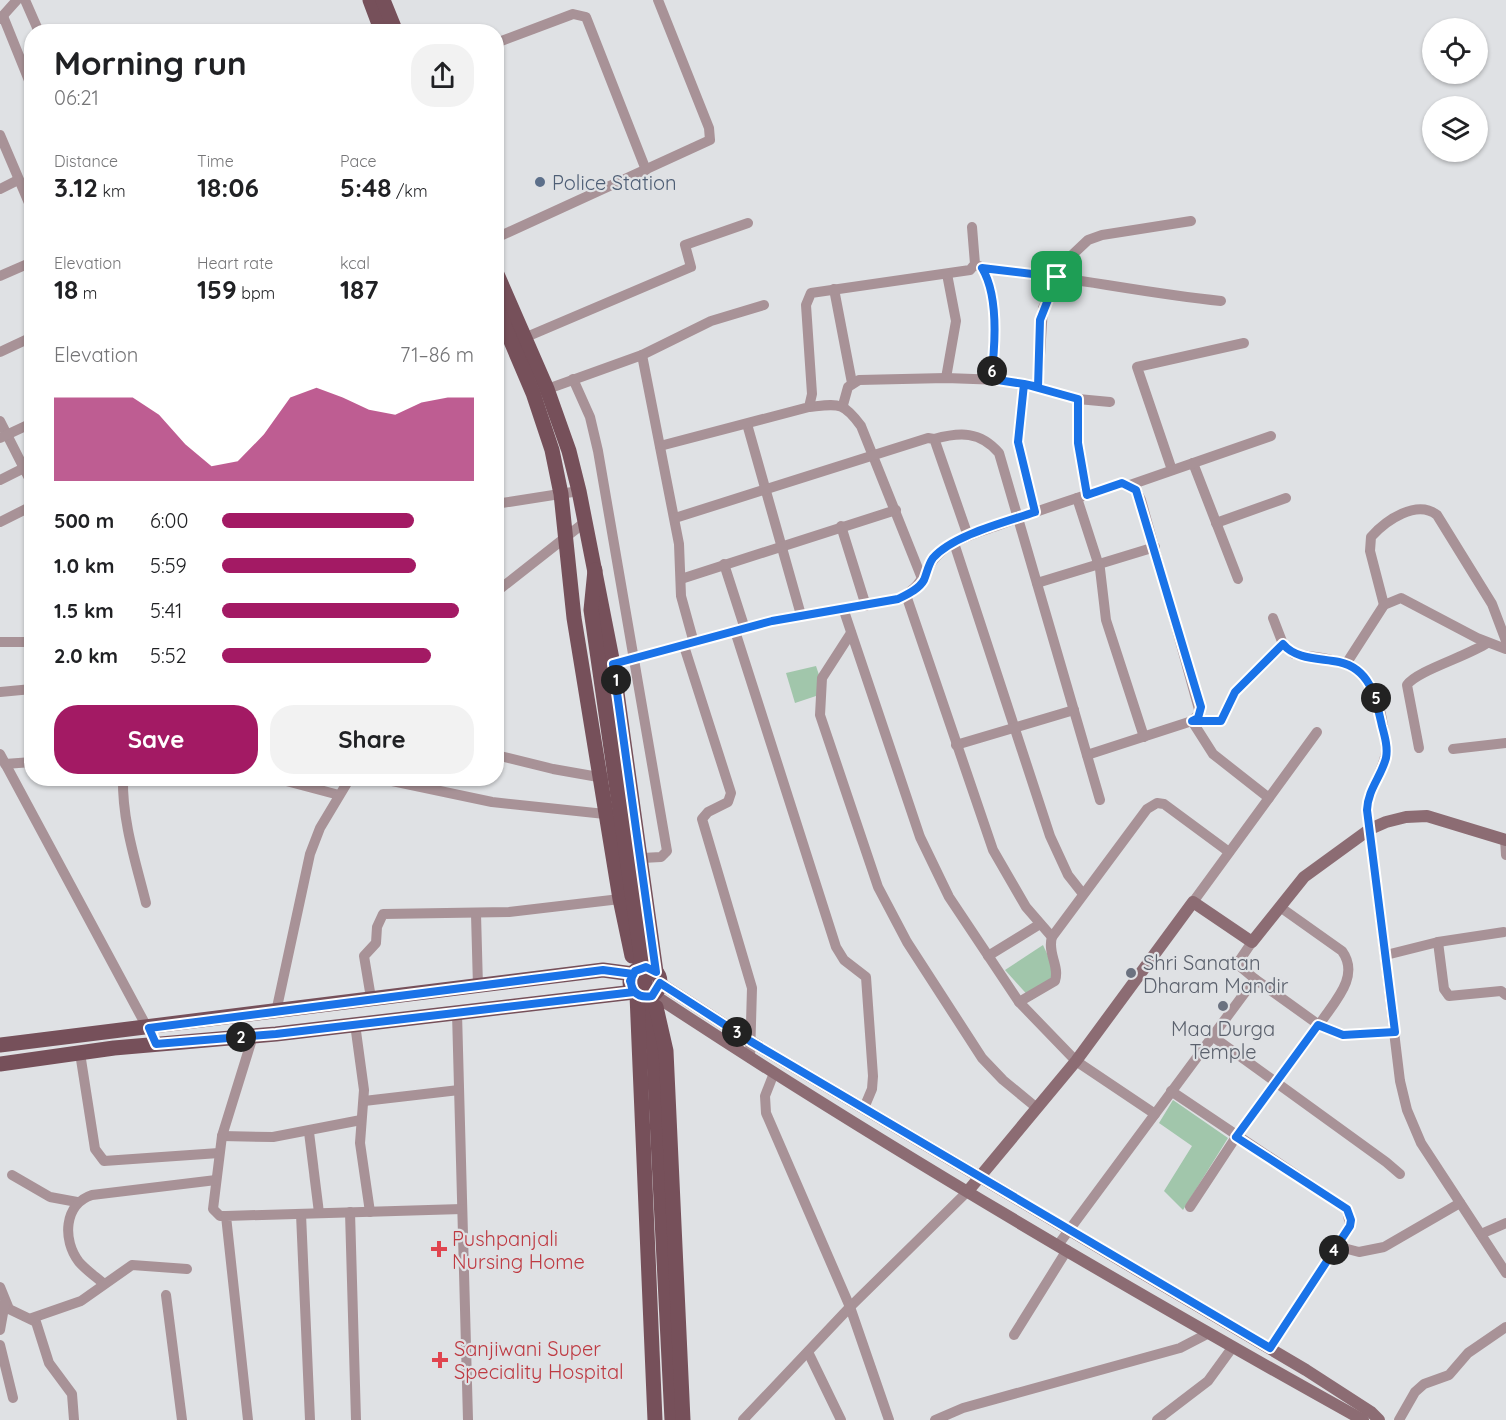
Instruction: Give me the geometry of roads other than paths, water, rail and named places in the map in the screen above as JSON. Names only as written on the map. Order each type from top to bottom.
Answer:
[{"type":"main road","points":[[370,0],[378,24]]},
{"type":"main road","points":[[383,0],[393,24]]},
{"type":"main road","points":[[504,297],[524,338],[540,391],[561,494],[569,578],[605,814],[634,972],[630,981],[750,1041],[1270,1348],[1360,1404],[1379,1420]]},
{"type":"main road","points":[[504,321],[569,451],[613,664],[642,858],[649,989],[650,1312],[655,1420]]},
{"type":"main road","points":[[595,570],[592,613],[653,1038],[672,1420]]},
{"type":"main road","points":[[569,578],[592,613]]},
{"type":"main road","points":[[968,1191],[1076,1061],[1193,902],[1252,942],[1304,877],[1370,829],[1406,817],[1427,816],[1505,839]]},
{"type":"main road","points":[[0,1045],[603,970],[634,972],[646,967],[649,989],[662,1026],[666,1051],[683,1420]]},
{"type":"main road","points":[[0,1064],[156,1044],[253,1036],[649,989],[750,1058],[1062,1248],[1207,1334],[1363,1420]]},
{"type":"main road","points":[[650,1312],[678,1309]]},
{"type":"street","points":[[17,0],[1,17],[24,70]]},
{"type":"street","points":[[25,0],[36,24]]},
{"type":"street","points":[[504,234],[705,144],[711,135],[658,0]]},
{"type":"street","points":[[504,40],[573,14],[586,17],[645,170]]},
{"type":"street","points":[[0,135],[24,193]]},
{"type":"street","points":[[0,189],[18,180]]},
{"type":"street","points":[[1038,387],[1040,320],[1057,277],[1069,258],[1088,240],[1102,235],[1191,221]]},
{"type":"street","points":[[524,338],[691,267],[685,245],[748,223]]},
{"type":"street","points":[[972,227],[978,266],[989,286],[994,352],[991,379]]},
{"type":"street","points":[[0,276],[24,266]]},
{"type":"street","points":[[809,407],[812,394],[808,297],[817,291],[947,274],[970,270],[978,266],[1151,294],[1221,302]]},
{"type":"street","points":[[946,378],[956,321],[947,274]]},
{"type":"street","points":[[834,289],[852,383]]},
{"type":"street","points":[[540,391],[642,354],[711,321],[764,305]]},
{"type":"street","points":[[0,352],[24,341]]},
{"type":"street","points":[[1172,471],[1137,367],[1244,343]]},
{"type":"street","points":[[642,354],[675,518],[681,596],[689,644],[731,793],[728,802],[708,812],[702,819],[747,965],[753,1015],[750,1058]]},
{"type":"street","points":[[843,405],[848,387],[852,383],[946,378],[991,379],[1038,387],[1078,399],[1110,402]]},
{"type":"street","points":[[573,379],[590,417],[598,451],[667,850],[661,857],[642,858]]},
{"type":"street","points":[[1024,384],[1018,442],[1035,512]]},
{"type":"street","points":[[1078,399],[1082,497],[1098,565],[1106,620],[1144,737]]},
{"type":"street","points":[[660,446],[809,407],[843,405],[861,426],[923,581]]},
{"type":"street","points":[[0,421],[4,436],[24,462]]},
{"type":"street","points":[[747,424],[801,615]]},
{"type":"street","points":[[4,436],[24,427]]},
{"type":"street","points":[[675,518],[928,438],[963,434],[977,435],[989,442],[999,453],[1005,467],[1100,800]]},
{"type":"street","points":[[613,664],[801,615],[866,606],[906,595],[923,581],[933,559],[954,543],[968,536],[1122,483],[1130,485],[1271,436]]},
{"type":"street","points":[[934,439],[968,536]]},
{"type":"street","points":[[1193,463],[1238,579]]},
{"type":"street","points":[[0,480],[24,468]]},
{"type":"street","points":[[1087,755],[1192,721],[1198,718],[1201,707],[1141,500],[1130,485]]},
{"type":"street","points":[[504,503],[579,491]]},
{"type":"street","points":[[1216,523],[1286,498]]},
{"type":"street","points":[[1384,605],[1370,551],[1371,537],[1412,509],[1429,509],[1437,515],[1492,604],[1506,641]]},
{"type":"street","points":[[0,522],[24,510]]},
{"type":"street","points":[[681,579],[896,510]]},
{"type":"street","points":[[504,586],[585,522]]},
{"type":"street","points":[[841,526],[866,606]]},
{"type":"street","points":[[954,543],[1050,836],[1068,875],[1083,894]]},
{"type":"street","points":[[1037,583],[1155,548]]},
{"type":"street","points":[[724,564],[740,630],[836,947],[844,960],[866,977],[873,1076],[872,1089],[864,1108]]},
{"type":"street","points":[[906,595],[993,850],[1040,924],[1052,937]]},
{"type":"street","points":[[1346,664],[1384,605],[1401,598],[1411,601],[1487,643],[1506,649]]},
{"type":"street","points":[[843,608],[920,837],[949,897],[1019,1002],[1076,1061],[1155,1114]]},
{"type":"street","points":[[1273,618],[1283,644],[1294,654],[1346,664],[1354,668],[1370,684],[1386,741],[1385,760],[1370,790],[1367,802],[1400,1081],[1407,1110],[1421,1143],[1506,1273]]},
{"type":"street","points":[[851,633],[822,678],[820,715],[878,887],[907,942],[982,1058],[1003,1080],[1037,1107]]},
{"type":"street","points":[[0,642],[24,642]]},
{"type":"street","points":[[1419,748],[1407,685],[1415,676],[1466,656],[1487,643]]},
{"type":"street","points":[[1192,721],[1221,721],[1235,692],[1283,644]]},
{"type":"street","points":[[0,692],[24,690]]},
{"type":"street","points":[[956,745],[1074,710]]},
{"type":"street","points":[[1192,721],[1213,754],[1269,798]]},
{"type":"street","points":[[1193,902],[1317,732]]},
{"type":"street","points":[[1453,749],[1506,743]]},
{"type":"street","points":[[504,757],[553,769],[631,782]]},
{"type":"street","points":[[3,759],[24,761]]},
{"type":"street","points":[[3,759],[156,1044]]},
{"type":"street","points":[[123,786],[124,806],[130,839],[146,903]]},
{"type":"street","points":[[305,786],[339,795]]},
{"type":"street","points":[[276,1012],[310,854],[320,828],[345,786]]},
{"type":"street","points":[[416,786],[492,802],[605,814]]},
{"type":"street","points":[[1019,1002],[1055,981],[1058,973],[1049,945],[1052,937],[1147,809],[1157,803],[1164,804],[1229,852]]},
{"type":"street","points":[[1505,839],[1506,855]]},
{"type":"street","points":[[371,998],[363,956],[376,943],[377,927],[383,914],[509,912],[620,899]]},
{"type":"street","points":[[1190,1207],[1236,1137],[1350,978],[1349,960],[1342,951],[1280,907]]},
{"type":"street","points":[[476,914],[478,987]]},
{"type":"street","points":[[988,956],[1040,924]]},
{"type":"street","points":[[1386,955],[1438,942],[1504,932]]},
{"type":"street","points":[[1252,942],[1237,964],[1318,1025],[1343,1035],[1395,1032]]},
{"type":"street","points":[[1438,942],[1444,989],[1449,996],[1501,991],[1506,995]]},
{"type":"street","points":[[1014,1335],[1062,1248],[1069,1229],[1255,979]]},
{"type":"street","points":[[457,1013],[468,1420]]},
{"type":"street","points":[[355,1024],[364,1101],[360,1143],[370,1212]]},
{"type":"street","points":[[253,1036],[222,1136],[213,1209],[220,1216],[462,1209]]},
{"type":"street","points":[[1212,1036],[1400,1174]]},
{"type":"street","points":[[80,1053],[95,1149],[104,1161],[219,1153]]},
{"type":"street","points":[[774,1073],[765,1096],[766,1113],[850,1307],[889,1420]]},
{"type":"street","points":[[364,1101],[459,1090]]},
{"type":"street","points":[[1172,1092],[1236,1137],[1347,1209],[1351,1220],[1350,1226],[1270,1348]]},
{"type":"street","points":[[222,1136],[273,1137],[309,1132],[361,1120]]},
{"type":"street","points":[[309,1132],[319,1213]]},
{"type":"street","points":[[12,1175],[50,1197],[77,1202]]},
{"type":"street","points":[[104,1284],[80,1264],[69,1241],[70,1214],[77,1202],[92,1195],[216,1180]]},
{"type":"street","points":[[743,1420],[850,1307],[968,1191]]},
{"type":"street","points":[[1336,1246],[1359,1252],[1384,1247],[1460,1203]]},
{"type":"street","points":[[350,1212],[356,1420]]},
{"type":"street","points":[[301,1214],[310,1420]]},
{"type":"street","points":[[226,1216],[248,1420]]},
{"type":"street","points":[[1480,1234],[1506,1223]]},
{"type":"street","points":[[0,1287],[5,1302],[16,1313],[33,1318],[81,1301],[132,1265],[187,1269]]},
{"type":"street","points":[[166,1295],[182,1420]]},
{"type":"street","points":[[0,1330],[5,1302]]},
{"type":"street","points":[[33,1318],[51,1368],[72,1394],[74,1420]]},
{"type":"street","points":[[1399,1420],[1415,1392],[1424,1384],[1449,1375],[1468,1353],[1506,1327]]},
{"type":"street","points":[[935,1420],[963,1408],[1180,1348],[1207,1334]]},
{"type":"street","points":[[0,1345],[14,1398]]},
{"type":"street","points":[[1157,1420],[1208,1381],[1232,1348]]},
{"type":"street","points":[[808,1352],[841,1420]]},
{"type":"place","name":"Police Station","points":[[540,182]]},
{"type":"place","name":"Shri Sanatan Dharam Mandir","points":[[1131,973]]},
{"type":"place","name":"Maa Durga Temple","points":[[1223,1006]]},
{"type":"place","name":"Pushpanjali Nursing Home","points":[[439,1249]]},
{"type":"place","name":"Sanjiwani Super Speciality Hospital","points":[[440,1360]]}]
